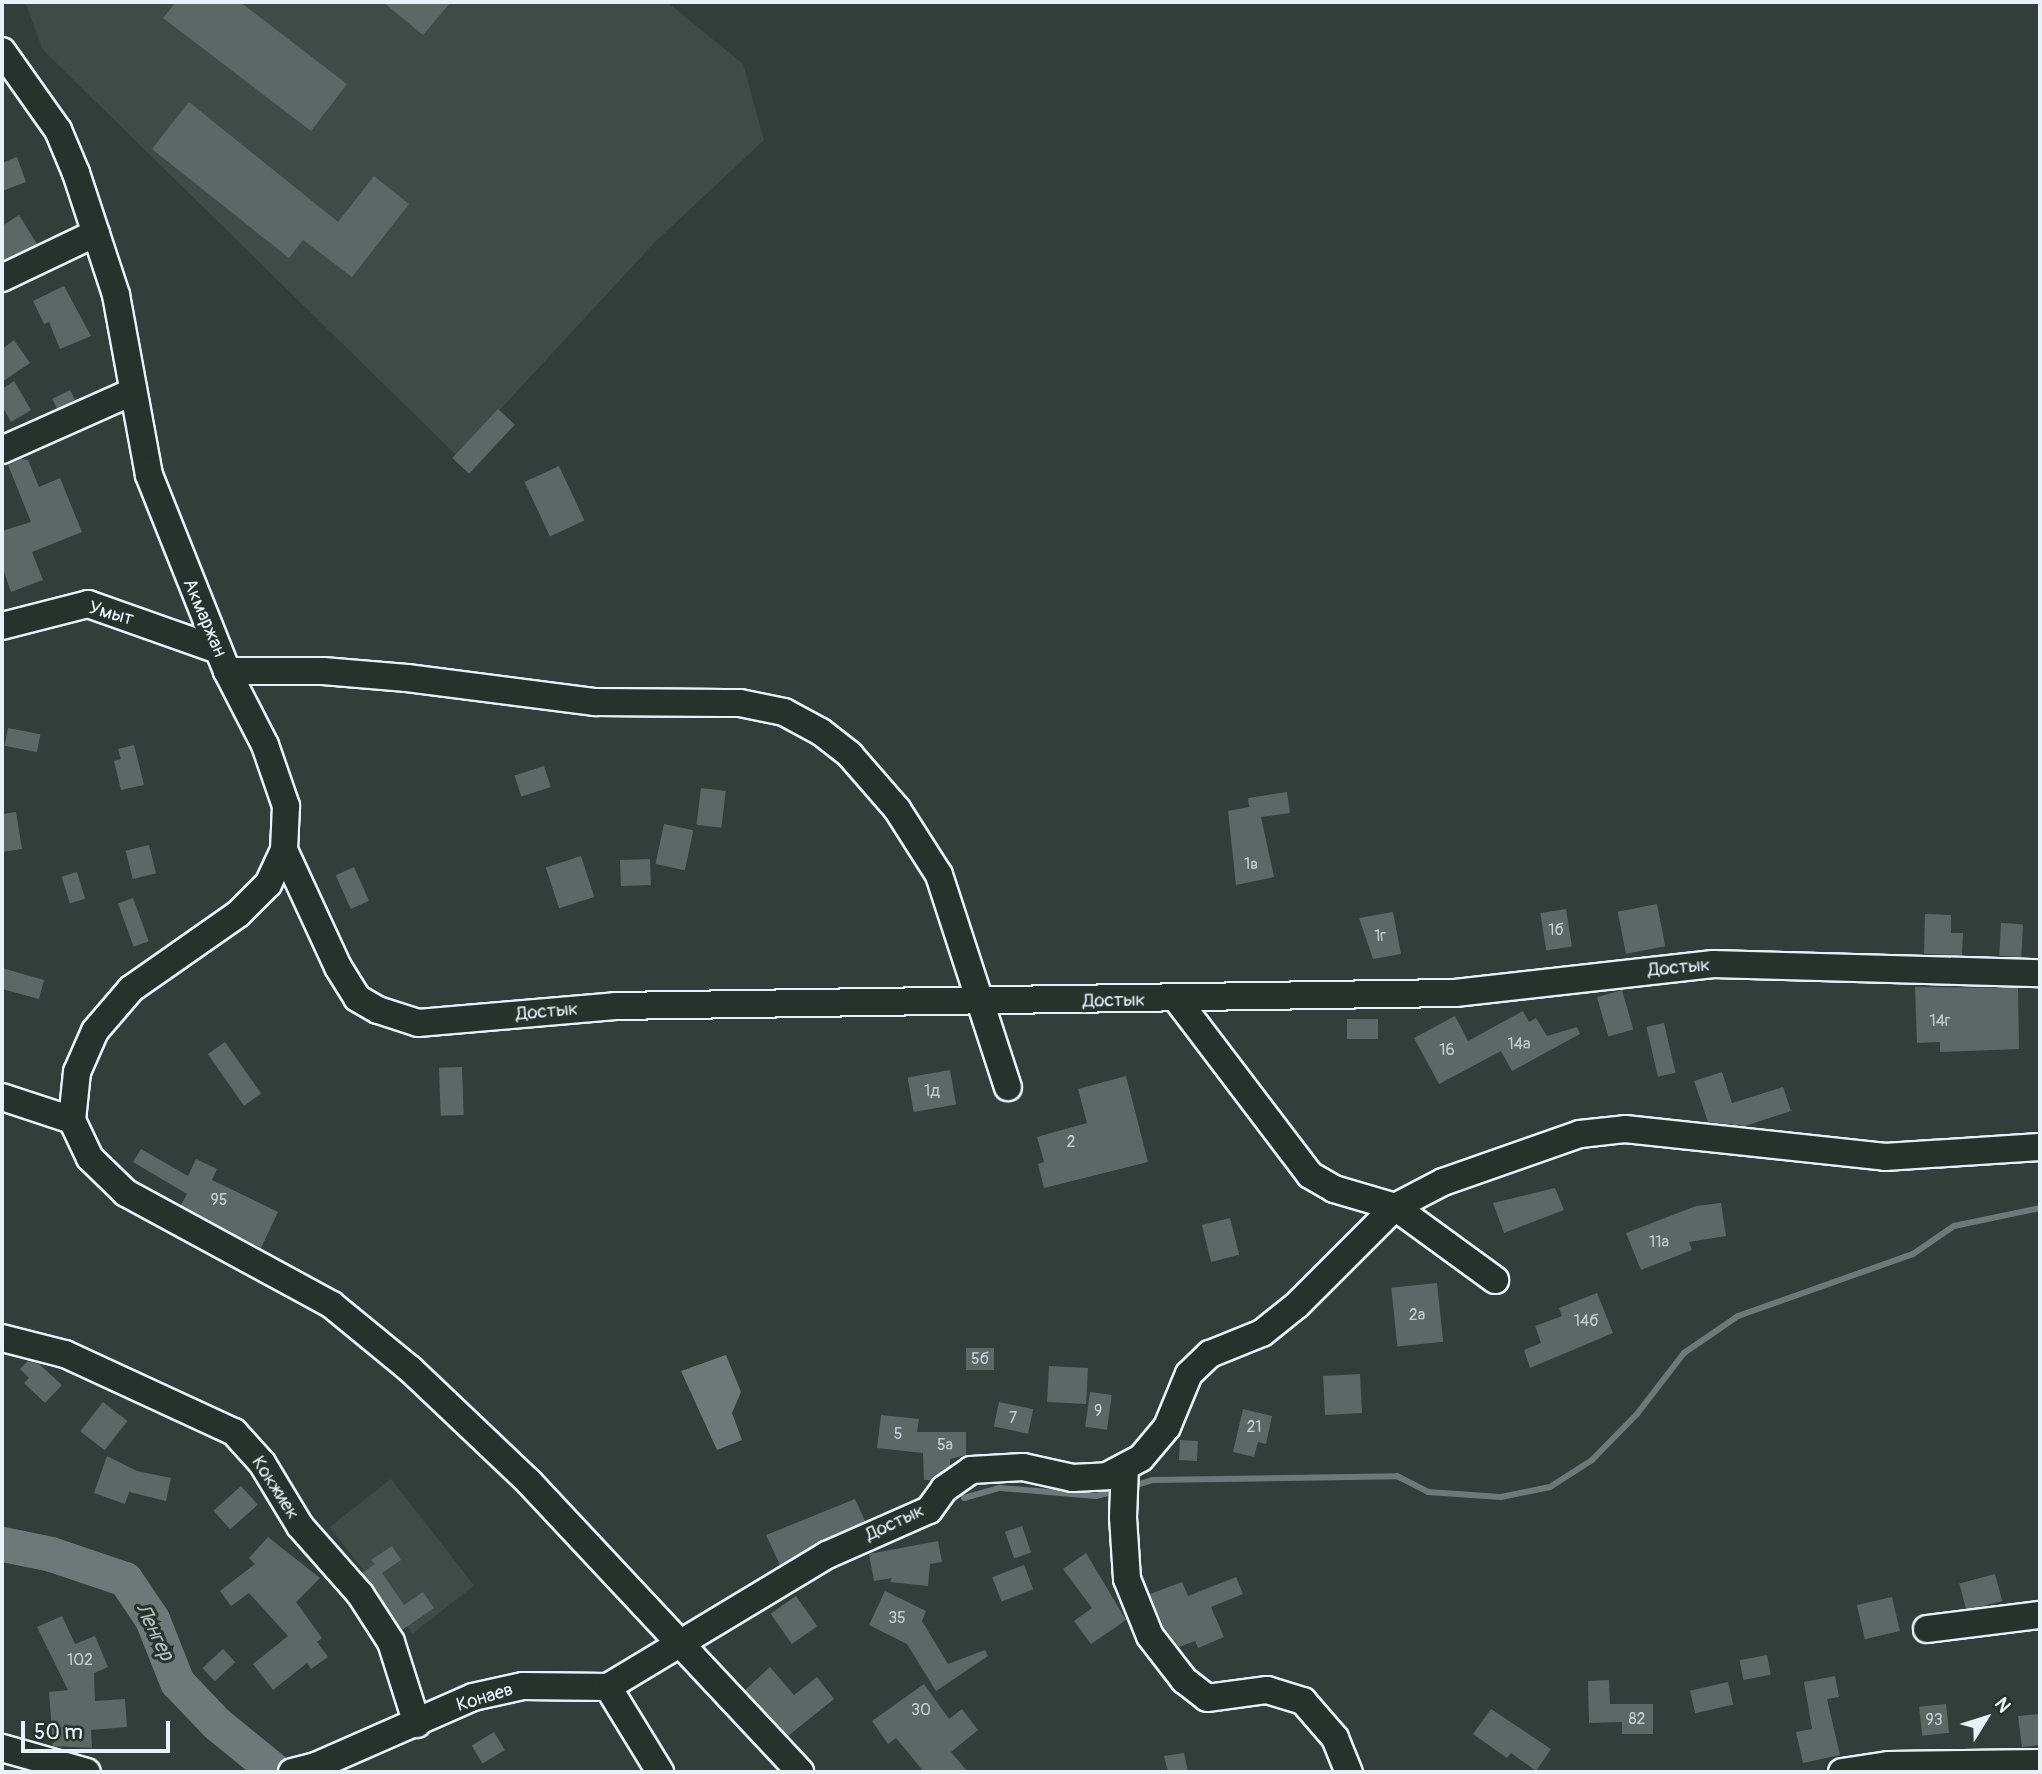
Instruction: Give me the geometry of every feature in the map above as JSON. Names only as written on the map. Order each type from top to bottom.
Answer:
[{"type":"street","name":"Акмаржан","points":[[2,51],[58,130],[116,295],[149,475],[223,661],[265,745],[286,806],[284,850],[268,884],[238,914],[131,989],[95,1031],[77,1072],[72,1120]]},
{"type":"street","points":[[2,278],[96,233]]},
{"type":"street","points":[[2,450],[132,392]]},
{"type":"street","name":"Умыт","points":[[2,626],[88,604],[223,661],[528,690],[595,702],[740,703],[784,712],[821,732],[850,755],[897,809],[939,875],[985,1003],[1009,1087]]},
{"type":"street","name":"Достык","points":[[284,850],[338,967],[357,998],[378,1010],[418,1023],[615,1006],[1178,1001],[1455,993],[1713,964],[2040,973]]},
{"type":"street","points":[[1178,1001],[1310,1175],[1334,1189],[1395,1207],[1495,1280]]},
{"type":"street","points":[[2,1097],[72,1120],[90,1158],[126,1193],[332,1305],[410,1369],[529,1482],[800,1772]]},
{"type":"street","name":"Достык","points":[[678,1643],[827,1555],[929,1510],[944,1489],[971,1471],[1023,1467],[1073,1478],[1107,1476],[1141,1458],[1167,1427],[1189,1374],[1210,1354],[1262,1333],[1297,1306],[1395,1207],[1443,1182],[1580,1134],[1625,1129],[1885,1157],[2040,1147]]},
{"type":"street","name":"Кокжиек","points":[[2,1338],[65,1354],[234,1432],[262,1463],[300,1526],[360,1594],[391,1642],[417,1724]]},
{"type":"street","points":[[1125,1466],[1127,1579],[1150,1636],[1184,1680],[1207,1698],[1267,1690],[1303,1701],[1335,1738],[1349,1772]]},
{"type":"street","points":[[1927,1629],[2040,1615]]},
{"type":"street","points":[[660,1772],[608,1687],[678,1643]]},
{"type":"street","name":"Конаев","points":[[292,1772],[417,1724],[473,1698],[523,1686],[608,1687]]},
{"type":"street","points":[[2,1748],[87,1772]]},
{"type":"street","points":[[1842,1772],[1889,1765],[2040,1763]]},
{"type":"shaded area","points":[[25,2],[667,2],[743,64],[764,140],[655,242],[457,456],[43,50]]},
{"type":"shaded area","points":[[726,1355],[741,1392],[732,1413],[742,1440],[717,1450],[681,1371]]},
{"type":"shaded area","points":[[391,1479],[474,1585],[413,1633],[330,1527]]},
{"type":"building","points":[[176,2],[240,2],[347,84],[311,131],[163,18]]},
{"type":"building","points":[[383,2],[451,2],[423,35]]},
{"type":"building","points":[[189,102],[338,222],[374,176],[409,204],[352,277],[303,240],[289,258],[152,149]]},
{"type":"building","points":[[17,157],[26,182],[2,191],[2,163]]},
{"type":"building","points":[[19,215],[37,244],[2,261],[2,226]]},
{"type":"building","points":[[64,286],[91,336],[60,349],[49,322],[44,324],[33,301]]},
{"type":"building","points":[[14,340],[30,363],[2,382],[2,349]]},
{"type":"building","points":[[14,381],[31,410],[11,422],[2,406],[2,389]]},
{"type":"building","points":[[70,390],[75,400],[57,409],[52,399]]},
{"type":"building","points":[[498,409],[515,425],[469,474],[452,458]]},
{"type":"building","points":[[21,459],[28,460],[39,487],[60,478],[82,532],[32,552],[43,580],[11,592],[2,566],[2,531],[31,522],[8,465]]},
{"type":"building","points":[[559,466],[584,520],[550,536],[525,482]]},
{"type":"building","points":[[8,728],[40,734],[37,752],[5,746]]},
{"type":"building","points":[[134,745],[144,785],[121,790],[114,761],[121,759],[118,749]]},
{"type":"building","points":[[544,766],[551,787],[521,797],[515,776]]},
{"type":"building","points":[[701,788],[726,791],[721,828],[696,825]]},
{"type":"building","points":[[1287,792],[1290,813],[1261,817],[1274,877],[1236,885],[1228,811],[1249,807],[1248,798]]},
{"type":"building","points":[[16,812],[22,849],[2,852],[2,814]]},
{"type":"building","points":[[664,824],[693,830],[685,870],[655,864]]},
{"type":"building","points":[[149,845],[156,873],[133,879],[126,851]]},
{"type":"building","points":[[581,856],[594,897],[559,908],[546,867]]},
{"type":"building","points":[[650,859],[651,885],[621,886],[620,860]]},
{"type":"building","points":[[354,867],[369,901],[351,909],[336,875]]},
{"type":"building","points":[[77,872],[85,899],[70,903],[62,877]]},
{"type":"building","points":[[133,898],[149,941],[134,947],[118,903]]},
{"type":"building","points":[[1657,904],[1665,946],[1626,954],[1618,912]]},
{"type":"building","points":[[1566,909],[1572,947],[1546,951],[1540,913]]},
{"type":"building","points":[[1393,912],[1401,954],[1373,959],[1359,918]]},
{"type":"building","points":[[1925,914],[1951,915],[1951,933],[1963,933],[1962,955],[1924,954]]},
{"type":"building","points":[[2001,923],[2023,924],[2021,957],[1999,956]]},
{"type":"building","points":[[2,968],[44,980],[39,999],[2,989]]},
{"type":"building","points":[[1915,987],[2018,988],[2019,1049],[1940,1052],[1940,1042],[1917,1043]]},
{"type":"building","points":[[1622,990],[1633,1029],[1608,1037],[1597,997]]},
{"type":"building","points":[[1523,1011],[1529,1022],[1536,1018],[1547,1036],[1577,1027],[1580,1034],[1512,1071],[1501,1051],[1439,1084],[1414,1038],[1455,1016],[1468,1041]]},
{"type":"building","points":[[1347,1019],[1378,1019],[1378,1039],[1347,1039]]},
{"type":"building","points":[[1664,1023],[1675,1073],[1658,1077],[1646,1027]]},
{"type":"building","points":[[225,1042],[261,1094],[244,1106],[208,1054]]},
{"type":"building","points":[[462,1067],[464,1115],[441,1116],[439,1068]]},
{"type":"building","points":[[950,1070],[956,1104],[914,1112],[908,1077]]},
{"type":"building","points":[[1722,1072],[1732,1103],[1783,1087],[1791,1111],[1745,1126],[1708,1122],[1694,1081]]},
{"type":"building","points":[[1126,1076],[1148,1162],[1044,1188],[1038,1164],[1044,1162],[1037,1137],[1087,1123],[1078,1089]]},
{"type":"building","points":[[141,1149],[188,1176],[196,1159],[217,1169],[212,1180],[278,1212],[261,1248],[181,1205],[187,1194],[133,1162]]},
{"type":"building","points":[[1555,1188],[1564,1210],[1504,1233],[1493,1203]]},
{"type":"building","points":[[1721,1203],[1726,1236],[1689,1242],[1692,1250],[1641,1270],[1626,1233],[1696,1206]]},
{"type":"building","points":[[1230,1218],[1239,1255],[1211,1262],[1202,1225]]},
{"type":"building","points":[[1437,1283],[1443,1342],[1397,1346],[1391,1288]]},
{"type":"building","points":[[1597,1293],[1613,1333],[1530,1368],[1524,1350],[1541,1343],[1535,1326],[1562,1316],[1559,1308]]},
{"type":"building","points":[[966,1348],[994,1348],[994,1370],[966,1370]]},
{"type":"building","points":[[28,1361],[39,1364],[62,1385],[45,1403],[24,1383],[29,1378],[20,1369]]},
{"type":"building","points":[[1049,1366],[1088,1368],[1086,1404],[1047,1402]]},
{"type":"building","points":[[1360,1374],[1362,1413],[1325,1415],[1323,1376]]},
{"type":"building","points":[[1090,1392],[1112,1395],[1107,1430],[1085,1427]]},
{"type":"building","points":[[103,1402],[127,1421],[105,1450],[80,1431]]},
{"type":"building","points":[[999,1402],[1033,1409],[1028,1434],[994,1426]]},
{"type":"building","points":[[1243,1409],[1272,1416],[1266,1444],[1258,1442],[1254,1457],[1233,1452]]},
{"type":"building","points":[[881,1415],[919,1419],[917,1432],[966,1432],[966,1455],[950,1459],[950,1466],[931,1480],[924,1480],[923,1453],[877,1448]]},
{"type":"building","points":[[1180,1440],[1198,1441],[1197,1461],[1179,1460]]},
{"type":"building","points":[[107,1456],[137,1471],[171,1478],[166,1501],[129,1492],[125,1504],[94,1493]]},
{"type":"building","points":[[241,1486],[258,1505],[230,1529],[214,1511]]},
{"type":"building","points":[[855,1499],[865,1521],[780,1565],[766,1535]]},
{"type":"building","points":[[1022,1526],[1031,1552],[1014,1558],[1005,1532]]},
{"type":"building","points":[[268,1537],[320,1578],[296,1602],[322,1638],[317,1642],[328,1657],[311,1669],[307,1663],[273,1690],[253,1664],[288,1636],[249,1593],[231,1606],[220,1591],[255,1564],[249,1558]]},
{"type":"building","points":[[938,1541],[942,1562],[930,1564],[928,1586],[890,1582],[892,1578],[874,1581],[869,1554]]},
{"type":"building","points":[[392,1546],[401,1560],[382,1573],[404,1605],[423,1592],[434,1608],[402,1630],[362,1573],[375,1564],[371,1560]]},
{"type":"building","points":[[1086,1553],[1126,1620],[1091,1644],[1074,1621],[1092,1608],[1063,1569]]},
{"type":"building","points":[[1024,1565],[1033,1589],[1002,1601],[992,1577]]},
{"type":"building","points":[[1995,1574],[2002,1601],[1967,1611],[1959,1584]]},
{"type":"building","points":[[1236,1577],[1243,1594],[1211,1607],[1224,1637],[1198,1648],[1195,1641],[1179,1647],[1164,1628],[1150,1594],[1182,1582],[1188,1596]]},
{"type":"building","points":[[885,1591],[926,1611],[922,1621],[948,1664],[985,1650],[988,1656],[936,1691],[907,1644],[869,1625]]},
{"type":"building","points":[[796,1596],[817,1626],[792,1644],[771,1614]]},
{"type":"building","points":[[1892,1597],[1900,1631],[1865,1639],[1857,1605]]},
{"type":"building","points":[[62,1616],[75,1644],[95,1636],[108,1667],[94,1673],[95,1701],[125,1699],[127,1727],[91,1730],[92,1748],[53,1746],[49,1692],[68,1690],[37,1627]]},
{"type":"building","points":[[223,1649],[235,1662],[215,1681],[203,1668]]},
{"type":"building","points":[[1767,1655],[1771,1675],[1743,1680],[1740,1660]]},
{"type":"building","points":[[770,1667],[794,1695],[817,1677],[834,1699],[788,1736],[745,1690]]},
{"type":"building","points":[[1835,1676],[1839,1697],[1827,1699],[1840,1755],[1803,1763],[1796,1732],[1812,1729],[1804,1682]]},
{"type":"building","points":[[1609,1680],[1610,1704],[1653,1704],[1653,1734],[1622,1734],[1622,1722],[1589,1723],[1588,1681]]},
{"type":"building","points":[[1728,1682],[1733,1704],[1695,1713],[1690,1691]]},
{"type":"building","points":[[924,1684],[949,1719],[962,1709],[978,1730],[951,1752],[968,1772],[924,1772],[896,1738],[888,1744],[872,1721]]},
{"type":"building","points":[[1946,1704],[1949,1733],[1922,1736],[1919,1707]]},
{"type":"building","points":[[1491,1709],[1551,1749],[1536,1771],[1511,1753],[1507,1758],[1473,1734]]},
{"type":"building","points":[[2040,1714],[2040,1745],[2022,1747],[2018,1716]]},
{"type":"building","points":[[494,1732],[505,1750],[483,1763],[472,1745]]},
{"type":"building","points":[[1184,1753],[1188,1772],[1168,1772],[1164,1756]]},
{"type":"waterway","points":[[1130,1487],[1153,1480],[1397,1476],[1428,1492],[1501,1497],[1550,1487],[1592,1460],[1637,1414],[1684,1353],[1738,1316],[1913,1254],[1954,1226],[2040,1208]]},
{"type":"waterway","points":[[964,1498],[1000,1488],[1096,1496],[1116,1491]]},
{"type":"waterway","name":"Ленгер","points":[[2,1544],[51,1554],[125,1579],[152,1619],[177,1682],[216,1723],[276,1772]]}]
